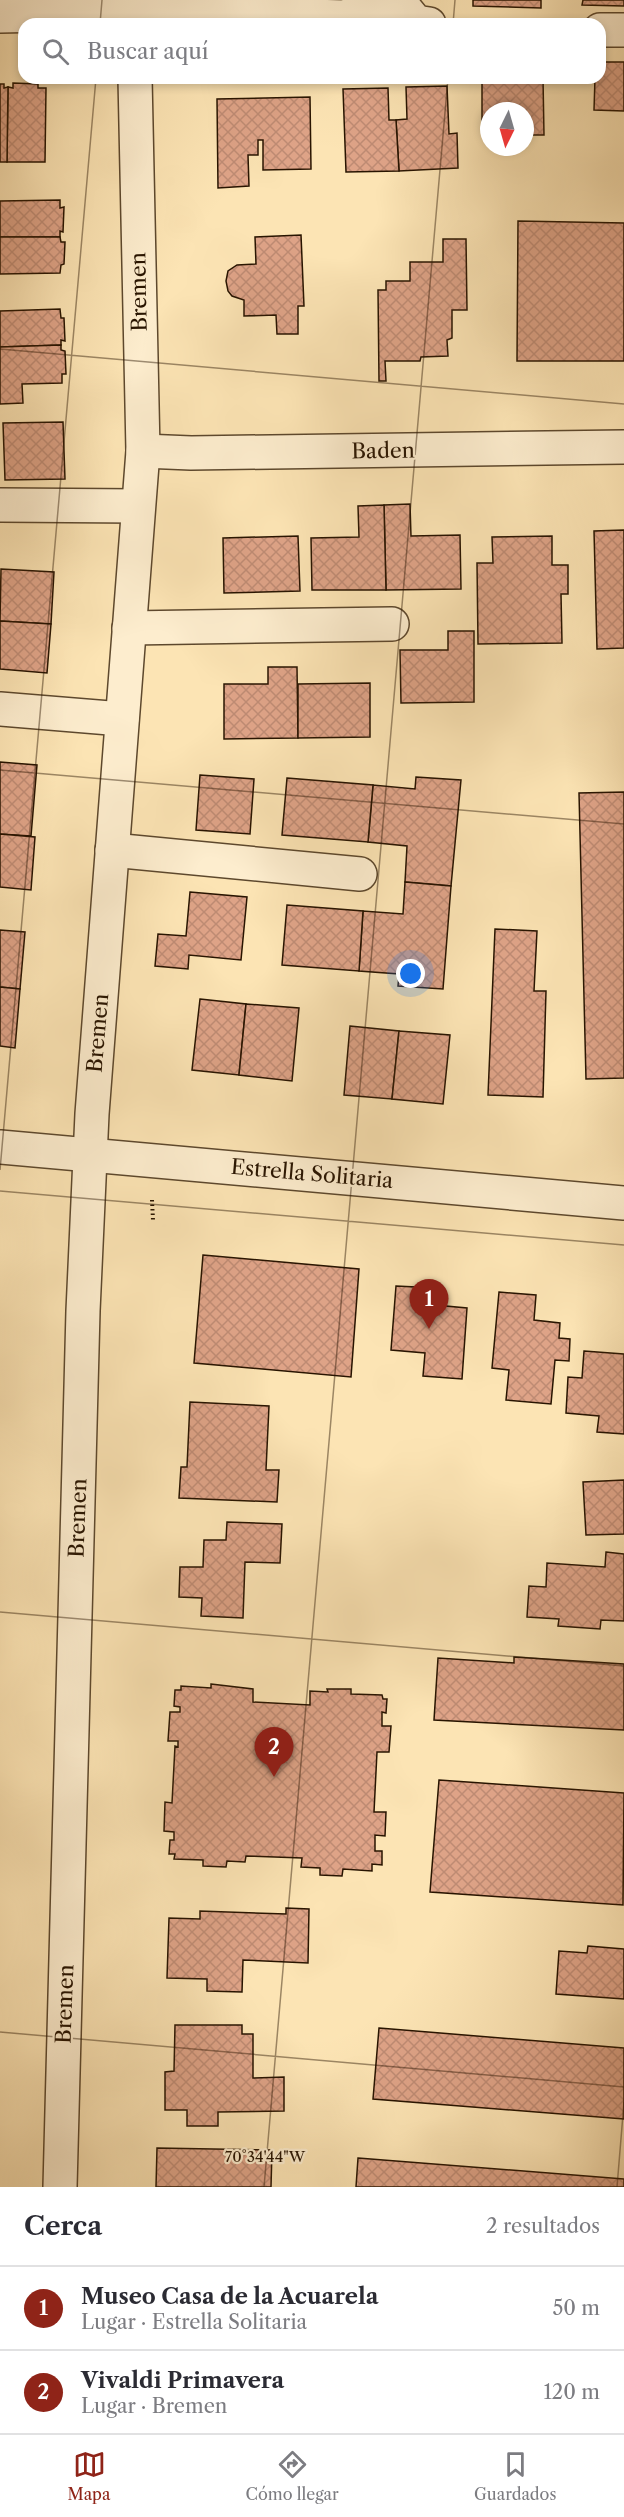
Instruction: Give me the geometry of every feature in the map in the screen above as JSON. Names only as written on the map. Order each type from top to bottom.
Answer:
[{"type":"street","points":[[145,18],[203,13],[343,17],[376,9],[388,0]]},
{"type":"street","points":[[398,0],[414,18]]},
{"type":"street","points":[[0,16],[89,18]]},
{"type":"street","points":[[606,30],[624,30]]},
{"type":"street","name":"Bremen","points":[[60,2187],[83,1311],[90,1154],[143,451],[135,84]]},
{"type":"street","name":"Baden","points":[[143,451],[191,453],[624,447]]},
{"type":"street","points":[[0,505],[138,506]]},
{"type":"street","points":[[129,628],[392,624]]},
{"type":"street","points":[[0,709],[122,719]]},
{"type":"street","points":[[112,850],[360,874]]},
{"type":"street","name":"Estrella Solitaria","points":[[0,1147],[624,1203]]},
{"type":"building","points":[[473,0],[541,0],[541,8],[473,6]]},
{"type":"building","points":[[583,0],[624,0],[624,6],[582,5]]},
{"type":"building","points":[[606,62],[624,62],[624,111],[594,110],[595,84],[606,84]]},
{"type":"building","points":[[13,83],[38,84],[38,88],[46,88],[45,162],[7,162],[8,87],[13,88]]},
{"type":"building","points":[[0,84],[4,84],[4,88],[8,87],[7,162],[0,162]]},
{"type":"building","points":[[482,84],[543,84],[544,135],[534,135],[534,102],[482,102]]},
{"type":"building","points":[[447,86],[449,134],[457,133],[458,168],[399,171],[396,120],[407,119],[406,87]]},
{"type":"building","points":[[388,88],[389,120],[396,120],[399,171],[346,172],[343,89]]},
{"type":"building","points":[[310,97],[311,169],[263,170],[263,140],[258,140],[258,155],[248,155],[249,186],[218,188],[217,99]]},
{"type":"building","points":[[60,200],[60,208],[64,207],[63,232],[60,231],[60,237],[0,237],[0,201]]},
{"type":"building","points":[[518,221],[624,223],[624,361],[517,361]]},
{"type":"building","points":[[301,235],[304,306],[298,306],[298,334],[277,334],[276,315],[244,316],[244,300],[232,296],[228,291],[226,281],[228,271],[237,265],[256,264],[255,237]]},
{"type":"building","points":[[0,237],[60,237],[61,242],[65,242],[64,264],[61,265],[60,273],[0,274]]},
{"type":"building","points":[[443,239],[466,239],[467,310],[452,310],[452,338],[447,340],[448,356],[421,357],[420,361],[385,361],[386,381],[379,381],[378,290],[386,290],[386,281],[410,281],[410,262],[443,262]]},
{"type":"building","points":[[60,309],[61,318],[64,318],[65,341],[61,340],[61,345],[0,347],[0,311]]},
{"type":"building","points":[[61,345],[61,350],[65,351],[66,374],[62,374],[62,383],[22,384],[23,403],[0,404],[0,347]]},
{"type":"building","points":[[63,422],[65,479],[5,480],[3,423]]},
{"type":"building","points":[[410,504],[411,536],[460,535],[461,589],[386,590],[384,505]]},
{"type":"building","points":[[384,505],[386,590],[312,590],[311,538],[359,537],[358,506]]},
{"type":"building","points":[[624,530],[624,648],[597,649],[594,531]]},
{"type":"building","points":[[298,536],[300,591],[224,593],[223,538]]},
{"type":"building","points":[[552,536],[552,565],[568,565],[568,594],[561,594],[562,643],[478,644],[477,563],[493,563],[492,537]]},
{"type":"building","points":[[1,569],[54,572],[51,624],[0,621]]},
{"type":"building","points":[[0,621],[51,624],[47,673],[0,669]]},
{"type":"building","points":[[448,631],[474,631],[474,702],[401,703],[400,650],[448,650]]},
{"type":"building","points":[[268,667],[297,667],[298,738],[224,739],[224,684],[268,684]]},
{"type":"building","points":[[370,683],[370,737],[298,738],[298,684]]},
{"type":"building","points":[[0,762],[37,765],[31,836],[0,834]]},
{"type":"building","points":[[200,775],[254,779],[250,834],[196,830]]},
{"type":"building","points":[[416,777],[461,780],[451,886],[405,882],[407,846],[368,842],[373,785],[415,789]]},
{"type":"building","points":[[287,778],[373,785],[368,842],[282,835]]},
{"type":"building","points":[[624,792],[624,1078],[586,1079],[579,793]]},
{"type":"building","points":[[0,834],[35,837],[31,890],[0,887]]},
{"type":"building","points":[[405,882],[451,886],[443,989],[398,986],[399,974],[359,971],[363,911],[403,914]]},
{"type":"building","points":[[190,892],[247,897],[241,960],[189,955],[188,969],[155,966],[158,934],[186,936]]},
{"type":"building","points":[[287,905],[363,911],[359,971],[282,965]]},
{"type":"building","points":[[495,929],[537,931],[534,991],[546,991],[543,1097],[488,1095]]},
{"type":"building","points":[[0,930],[25,932],[20,989],[0,987]]},
{"type":"building","points":[[0,987],[20,989],[15,1048],[0,1046]]},
{"type":"building","points":[[200,999],[246,1004],[239,1075],[192,1070]]},
{"type":"building","points":[[246,1004],[299,1008],[292,1081],[239,1075]]},
{"type":"building","points":[[350,1026],[399,1031],[392,1099],[344,1095]]},
{"type":"building","points":[[399,1031],[450,1035],[443,1104],[392,1099]]},
{"type":"building","points":[[203,1255],[359,1269],[351,1377],[194,1363]]},
{"type":"building","points":[[396,1286],[436,1288],[435,1305],[467,1308],[462,1379],[423,1376],[425,1353],[391,1350]]},
{"type":"building","points":[[499,1292],[536,1295],[534,1320],[560,1323],[559,1338],[570,1339],[569,1361],[555,1360],[551,1404],[506,1400],[509,1370],[492,1368]]},
{"type":"building","points":[[584,1351],[624,1354],[624,1434],[597,1432],[599,1416],[566,1413],[568,1377],[582,1378]]},
{"type":"building","points":[[190,1402],[269,1406],[266,1470],[279,1470],[277,1502],[179,1498],[181,1467],[187,1467]]},
{"type":"building","points":[[624,1480],[624,1534],[586,1535],[583,1482]]},
{"type":"building","points":[[227,1522],[282,1524],[280,1563],[245,1562],[243,1618],[201,1616],[202,1598],[179,1597],[180,1567],[203,1567],[204,1540],[226,1540]]},
{"type":"building","points":[[606,1552],[624,1554],[624,1621],[601,1620],[600,1629],[558,1626],[559,1619],[527,1617],[529,1586],[546,1587],[547,1563],[605,1567]]},
{"type":"building","points":[[514,1657],[624,1664],[624,1730],[434,1720],[438,1658],[514,1663]]},
{"type":"building","points":[[211,1684],[253,1689],[253,1702],[310,1705],[310,1691],[328,1692],[327,1689],[351,1689],[351,1694],[382,1695],[383,1699],[387,1699],[386,1713],[382,1712],[382,1726],[391,1726],[389,1752],[377,1752],[374,1812],[386,1812],[385,1836],[375,1835],[375,1851],[382,1851],[382,1865],[372,1864],[372,1871],[343,1869],[342,1876],[320,1875],[320,1868],[301,1867],[302,1858],[246,1856],[245,1862],[227,1861],[226,1867],[203,1866],[203,1860],[174,1859],[175,1854],[169,1854],[170,1840],[174,1840],[174,1832],[164,1831],[165,1802],[172,1803],[175,1746],[178,1747],[178,1741],[168,1741],[170,1712],[180,1712],[180,1707],[174,1706],[175,1690],[181,1690],[181,1686],[211,1688]]},
{"type":"building","points":[[439,1780],[624,1793],[623,1905],[430,1892]]},
{"type":"building","points":[[286,1908],[309,1909],[308,1963],[243,1960],[242,1992],[207,1991],[207,1979],[167,1978],[169,1918],[200,1919],[200,1911],[286,1914]]},
{"type":"building","points":[[588,1946],[624,1949],[624,1999],[556,1994],[559,1951],[587,1953]]},
{"type":"building","points":[[175,2025],[242,2025],[242,2034],[253,2034],[253,2078],[284,2077],[284,2111],[218,2112],[218,2126],[187,2126],[187,2110],[165,2110],[165,2072],[174,2071]]},
{"type":"building","points":[[379,2028],[624,2048],[624,2119],[373,2099]]},
{"type":"building","points":[[157,2148],[272,2150],[271,2187],[156,2187]]},
{"type":"building","points":[[358,2158],[624,2179],[624,2187],[356,2187]]},
{"type":"place","name":"Museo Casa de la Acuarela","points":[[429,1329]]},
{"type":"place","name":"Vivaldi Primavera","points":[[274,1777]]}]
